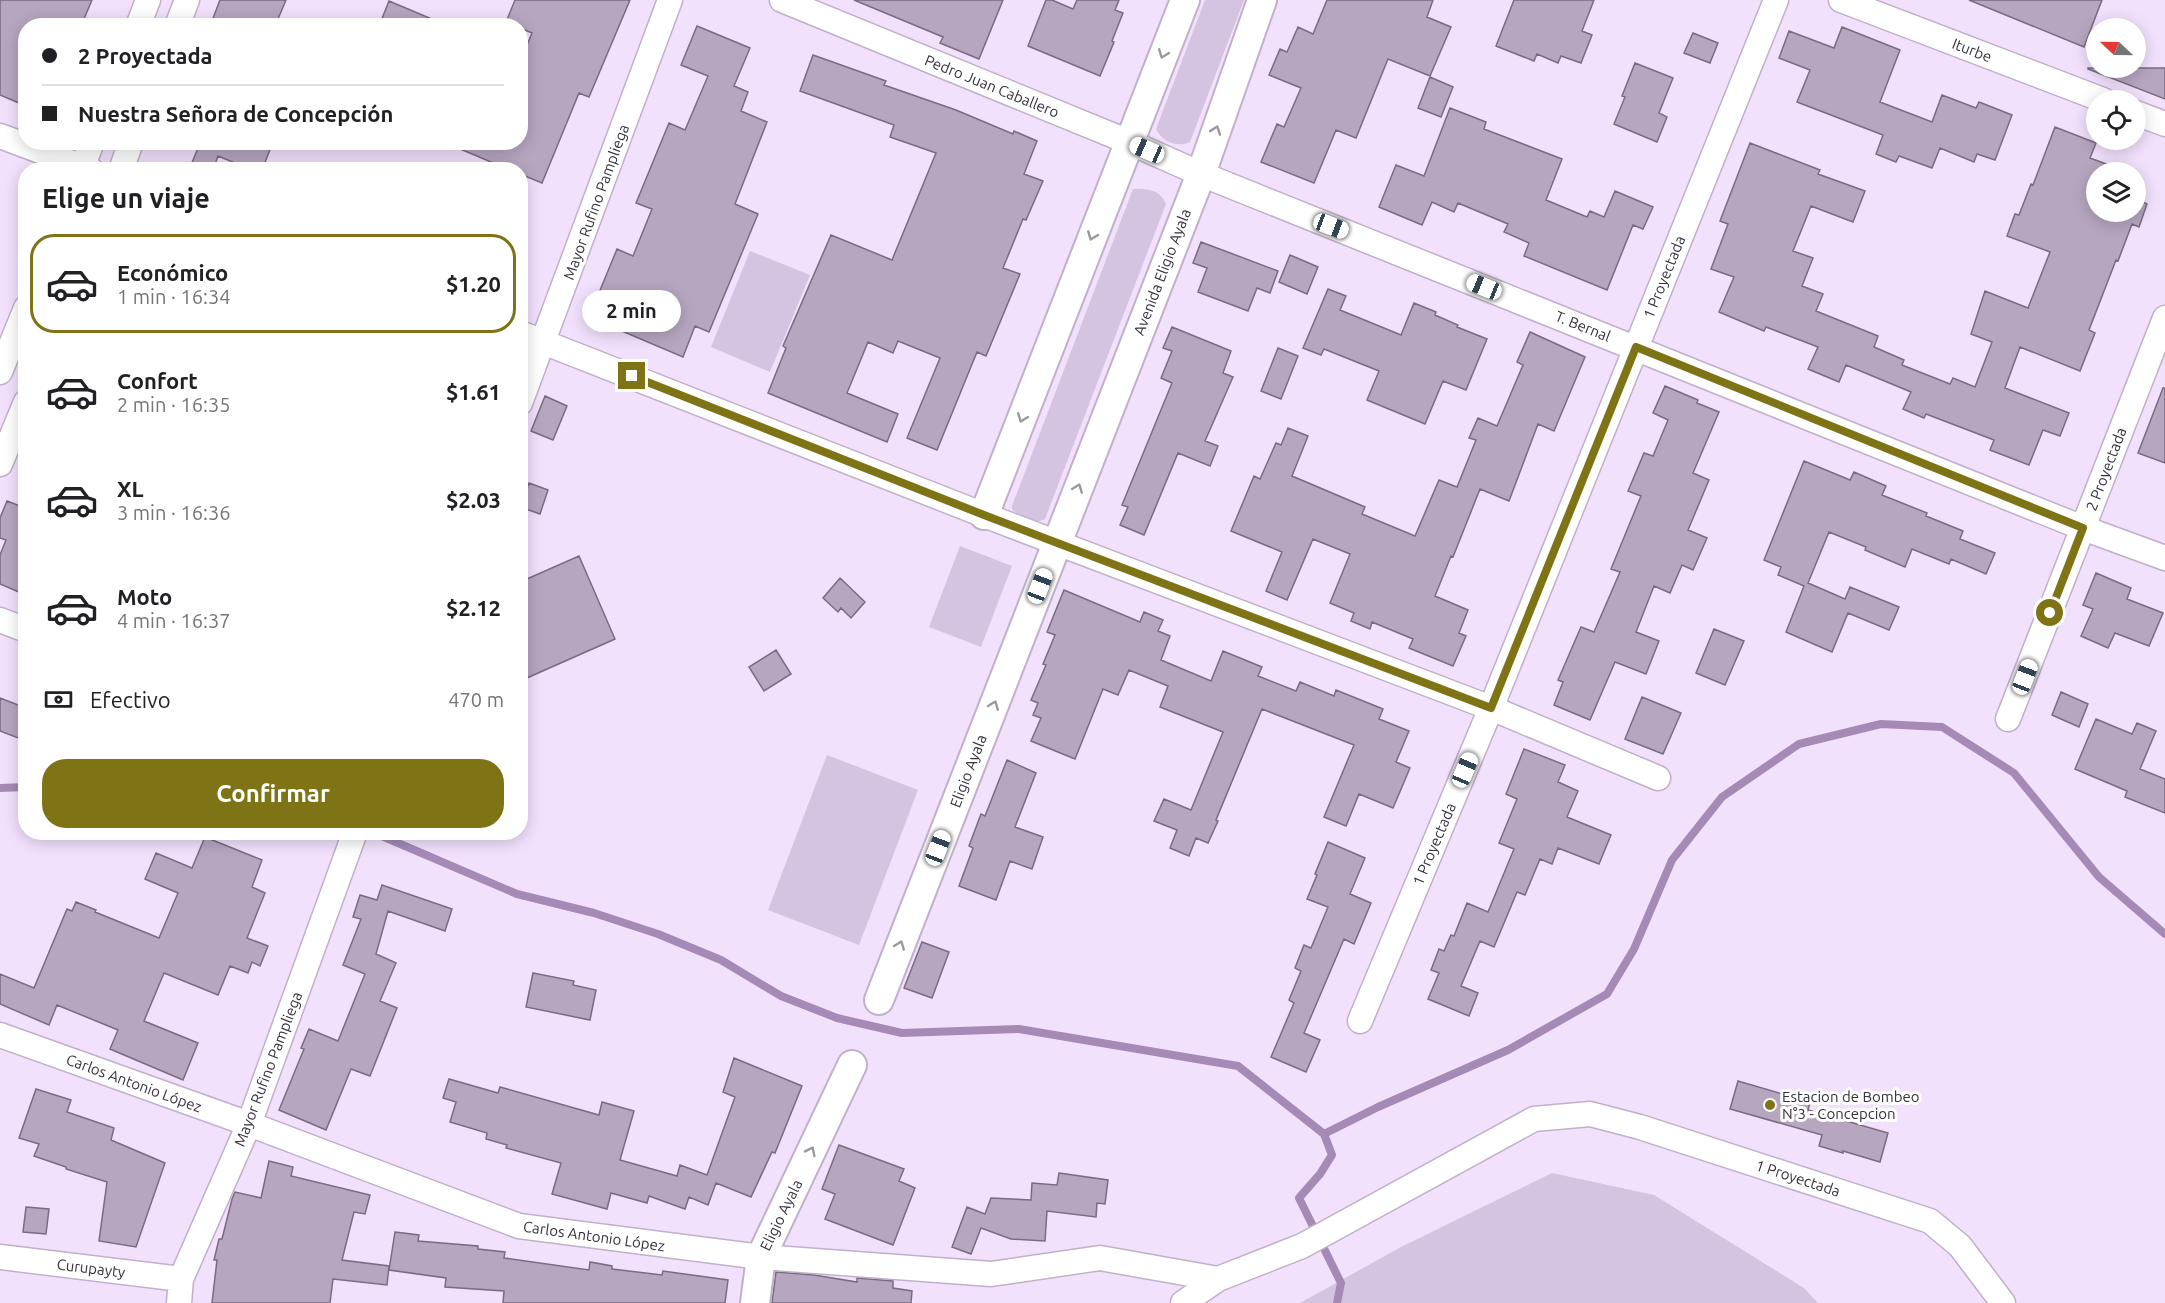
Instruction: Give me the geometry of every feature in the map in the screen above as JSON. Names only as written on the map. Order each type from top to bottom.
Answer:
[{"type":"street","points":[[141,18],[148,0]]},
{"type":"street","points":[[180,18],[187,0]]},
{"type":"street","name":"Mayor Rufino Pampliega","points":[[528,383],[670,0]]},
{"type":"street","name":"Pedro Juan Caballero","points":[[782,0],[1129,142],[1201,174]]},
{"type":"street","points":[[984,515],[1185,0]]},
{"type":"street","name":"Avenida Eligio Ayala","points":[[1057,543],[1201,174],[1262,0]]},
{"type":"street","name":"1 Proyectada","points":[[1360,1021],[1491,708],[1776,0]]},
{"type":"street","name":"Iturbe","points":[[1841,0],[2086,94]]},
{"type":"street","points":[[2146,117],[2165,124]]},
{"type":"street","points":[[0,136],[18,143]]},
{"type":"street","points":[[37,150],[69,162]]},
{"type":"street","name":"T. Bernal","points":[[1201,174],[2083,528],[2165,558]]},
{"type":"street","name":"2 Proyectada","points":[[2008,719],[2165,318]]},
{"type":"street","points":[[0,372],[18,328]]},
{"type":"street","points":[[528,336],[984,515],[1491,708],[1658,778]]},
{"type":"street","points":[[0,464],[18,421]]},
{"type":"street","name":"Eligio Ayala","points":[[879,1000],[1057,543]]},
{"type":"street","points":[[0,621],[18,627]]},
{"type":"street","name":"Mayor Rufino Pampliega","points":[[179,1303],[181,1279],[249,1124],[352,840]]},
{"type":"street","name":"Carlos Antonio López","points":[[0,1035],[249,1124],[519,1226],[761,1257],[992,1274],[1100,1258],[1218,1279]]},
{"type":"street","name":"Eligio Ayala","points":[[755,1303],[761,1257],[852,1065]]},
{"type":"street","name":"1 Proyectada","points":[[1183,1303],[1218,1279],[1302,1246],[1534,1119],[1590,1114],[1640,1127],[1930,1221],[1960,1246],[2003,1303]]},
{"type":"street","name":"Curupayty","points":[[0,1257],[181,1279]]},
{"type":"shaded area","points":[[1205,0],[1244,0],[1190,142],[1171,143],[1156,129]]},
{"type":"shaded area","points":[[1133,189],[1153,191],[1166,204],[1045,519],[1027,520],[1015,512],[1012,506]]},
{"type":"shaded area","points":[[750,251],[810,275],[770,372],[711,347]]},
{"type":"shaded area","points":[[960,546],[1012,566],[981,647],[929,627]]},
{"type":"shaded area","points":[[827,755],[918,790],[859,945],[768,910]]},
{"type":"shaded area","points":[[1552,1173],[1654,1195],[1804,1288],[1818,1303],[1300,1303],[1401,1247]]},
{"type":"building","points":[[0,0],[92,0],[84,18],[18,18],[18,103],[0,95]]},
{"type":"building","points":[[220,0],[286,0],[278,18],[213,18]]},
{"type":"building","points":[[515,0],[630,0],[589,97],[579,93],[542,183],[528,177],[528,162],[491,162],[463,150],[528,150],[528,43],[532,33],[528,31],[528,18],[508,18]]},
{"type":"building","points":[[854,0],[1003,0],[979,59],[940,43],[943,37]]},
{"type":"building","points":[[1046,0],[1052,0],[1073,9],[1077,0],[1119,0],[1115,10],[1123,13],[1100,76],[1028,46]]},
{"type":"building","points":[[1327,0],[1433,0],[1427,17],[1451,27],[1430,76],[1388,59],[1356,138],[1336,130],[1314,183],[1261,162],[1277,124],[1284,127],[1301,88],[1269,75],[1280,49],[1287,52],[1298,27],[1313,34]]},
{"type":"building","points":[[1514,0],[1594,0],[1582,31],[1592,35],[1581,63],[1561,56],[1558,63],[1537,54],[1534,61],[1496,46]]},
{"type":"building","points":[[1969,0],[2102,0],[2095,18],[2086,18],[2084,47]]},
{"type":"building","points":[[389,1],[429,18],[382,18]]},
{"type":"building","points":[[697,26],[750,48],[734,86],[748,92],[741,111],[767,122],[735,204],[758,214],[709,332],[695,326],[683,357],[589,317],[617,249],[633,256],[652,209],[636,203],[669,123],[685,130],[708,76],[681,65]]},
{"type":"building","points":[[1842,27],[1900,50],[1880,102],[1932,122],[1942,95],[1976,108],[1979,102],[2012,115],[1995,160],[1977,154],[1974,162],[1940,148],[1932,168],[1899,156],[1896,162],[1876,154],[1883,135],[1797,102],[1810,70],[1779,58],[1789,31],[1834,48]]},
{"type":"building","points":[[1693,33],[1718,43],[1710,63],[1684,53]]},
{"type":"building","points":[[813,55],[886,81],[884,85],[1037,141],[1024,174],[1043,181],[1026,220],[1023,219],[1003,268],[1020,274],[986,356],[977,352],[937,450],[907,438],[940,358],[898,341],[893,353],[868,342],[847,393],[898,414],[887,442],[768,393],[786,348],[783,346],[831,235],[892,260],[936,153],[890,137],[894,125],[800,91]]},
{"type":"building","points":[[1635,63],[1673,78],[1659,113],[1667,117],[1657,142],[1614,124]]},
{"type":"building","points":[[2146,68],[2165,68],[2165,99],[2111,78],[2146,78]]},
{"type":"building","points":[[1430,77],[1453,87],[1441,117],[1418,108]]},
{"type":"building","points":[[1450,108],[1486,122],[1484,129],[1562,159],[1546,200],[1587,217],[1590,211],[1604,217],[1615,191],[1653,207],[1643,229],[1633,225],[1607,290],[1524,256],[1529,243],[1504,232],[1508,224],[1458,203],[1454,212],[1432,202],[1422,225],[1379,207],[1396,165],[1424,176]]},
{"type":"building","points":[[2055,127],[2086,139],[2086,150],[2093,150],[2090,158],[2101,162],[2086,162],[2086,222],[2141,222],[2139,227],[2132,224],[2118,261],[2116,260],[2089,330],[2095,333],[2080,371],[2020,347],[2005,388],[2069,413],[2060,436],[2043,430],[2029,465],[1990,450],[1994,440],[1926,414],[1924,418],[1903,409],[1911,392],[1846,365],[1839,382],[1808,369],[1818,347],[1766,327],[1764,331],[1719,312],[1734,277],[1711,269],[1728,224],[1720,221],[1750,143],[1820,170],[1818,174],[1865,191],[1853,222],[1811,206],[1793,251],[1813,258],[1802,286],[1823,294],[1816,311],[1878,336],[1874,347],[1904,360],[1902,365],[1950,384],[1953,378],[1975,387],[1992,342],[1971,334],[1985,291],[2028,308],[2050,252],[2007,236],[2015,214],[2019,215],[2031,184],[2033,185]]},
{"type":"building","points":[[197,150],[270,150],[265,162],[233,162],[218,156],[216,162],[192,162]]},
{"type":"building","points":[[1201,242],[1278,271],[1270,293],[1257,288],[1248,311],[1198,292],[1207,268],[1193,263]]},
{"type":"building","points":[[1290,255],[1318,267],[1307,294],[1279,282]]},
{"type":"building","points":[[1328,289],[1346,296],[1340,310],[1401,335],[1414,303],[1436,312],[1435,315],[1458,325],[1457,327],[1487,339],[1466,390],[1443,381],[1425,424],[1367,400],[1379,371],[1324,349],[1321,355],[1303,348]]},
{"type":"building","points":[[1172,327],[1231,351],[1223,373],[1233,377],[1205,441],[1218,446],[1210,466],[1178,453],[1144,535],[1120,525],[1128,507],[1122,505],[1172,383],[1161,378],[1172,351],[1163,348]]},
{"type":"building","points":[[1530,332],[1585,357],[1554,431],[1538,424],[1509,501],[1480,489],[1453,557],[1451,556],[1435,596],[1468,610],[1459,633],[1466,636],[1453,666],[1409,648],[1413,639],[1372,622],[1370,629],[1351,621],[1354,613],[1330,603],[1350,554],[1313,539],[1287,600],[1266,591],[1282,552],[1231,531],[1254,476],[1260,479],[1276,443],[1281,445],[1288,428],[1308,436],[1292,476],[1365,507],[1362,514],[1415,536],[1439,480],[1457,487],[1476,440],[1469,438],[1478,418],[1497,426],[1523,365],[1517,362]]},
{"type":"building","points":[[1278,348],[1298,356],[1281,399],[1261,391]]},
{"type":"building","points":[[1665,386],[1719,412],[1693,473],[1709,480],[1688,530],[1707,538],[1693,570],[1682,565],[1670,593],[1654,586],[1636,632],[1659,641],[1646,674],[1615,662],[1590,720],[1554,705],[1563,682],[1558,680],[1581,627],[1594,632],[1620,572],[1611,569],[1641,496],[1628,491],[1644,453],[1653,456],[1668,420],[1653,413]]},
{"type":"building","points":[[2163,388],[2165,388],[2165,463],[2138,453]]},
{"type":"building","points":[[545,396],[567,406],[553,440],[531,431]]},
{"type":"building","points":[[1804,461],[1850,480],[1854,472],[1886,486],[1882,495],[1927,513],[1926,516],[1963,531],[1960,539],[1995,553],[1986,574],[1951,559],[1949,564],[1912,549],[1905,567],[1865,550],[1866,547],[1829,532],[1808,583],[1845,599],[1850,587],[1899,607],[1889,630],[1848,613],[1832,652],[1786,632],[1804,586],[1778,575],[1781,567],[1764,560]]},
{"type":"building","points":[[529,483],[548,490],[540,514],[528,510]]},
{"type":"building","points":[[7,501],[18,505],[18,592],[0,584],[0,555],[6,540],[0,538],[0,518]]},
{"type":"building","points":[[579,556],[615,639],[528,677],[528,578]]},
{"type":"building","points":[[2096,573],[2131,588],[2127,599],[2163,613],[2149,646],[2115,633],[2108,648],[2081,636],[2093,609],[2083,605]]},
{"type":"building","points":[[840,578],[865,602],[851,618],[841,608],[838,612],[823,598]]},
{"type":"building","points":[[1064,590],[1140,622],[1144,612],[1163,620],[1158,631],[1170,636],[1161,660],[1211,681],[1223,651],[1262,667],[1258,676],[1296,691],[1300,682],[1334,696],[1336,690],[1383,709],[1379,719],[1409,731],[1396,762],[1410,768],[1393,808],[1359,794],[1346,826],[1324,817],[1354,745],[1262,709],[1208,843],[1196,838],[1189,856],[1170,848],[1177,830],[1154,821],[1164,799],[1191,810],[1223,732],[1160,707],[1168,686],[1129,670],[1118,695],[1103,689],[1075,759],[1031,741],[1041,718],[1033,715],[1038,703],[1031,700],[1046,665],[1043,664],[1055,635],[1047,632]]},
{"type":"building","points":[[1714,629],[1744,641],[1725,685],[1696,673]]},
{"type":"building","points":[[776,650],[791,674],[764,691],[749,667]]},
{"type":"building","points":[[2061,692],[2088,704],[2079,727],[2052,715]]},
{"type":"building","points":[[1642,697],[1681,713],[1663,754],[1625,739]]},
{"type":"building","points":[[0,698],[18,705],[18,738],[0,731]]},
{"type":"building","points":[[2096,719],[2132,734],[2137,723],[2156,731],[2140,769],[2165,779],[2165,813],[2125,797],[2127,791],[2075,769]]},
{"type":"building","points":[[1524,749],[1565,765],[1558,782],[1578,791],[1567,817],[1611,835],[1599,864],[1558,848],[1552,864],[1540,859],[1525,895],[1517,892],[1494,947],[1480,941],[1461,986],[1478,993],[1469,1016],[1428,999],[1439,973],[1431,970],[1439,949],[1444,951],[1451,935],[1454,936],[1467,903],[1488,912],[1514,849],[1499,843],[1517,799],[1506,794]]},
{"type":"building","points":[[1007,760],[1036,773],[1015,827],[1043,837],[1032,869],[1010,861],[996,900],[959,886],[973,848],[969,846],[981,814],[985,816]]},
{"type":"building","points":[[204,840],[212,840],[262,860],[252,887],[265,893],[247,938],[268,946],[260,966],[252,962],[248,973],[230,966],[218,995],[164,973],[144,1021],[198,1043],[183,1080],[110,1049],[118,1030],[57,1005],[49,1025],[0,1004],[0,974],[34,988],[67,909],[72,911],[76,902],[159,938],[178,893],[145,879],[156,853],[192,868]]},
{"type":"building","points":[[1328,842],[1365,858],[1350,894],[1371,903],[1354,944],[1344,939],[1304,1033],[1320,1040],[1306,1072],[1271,1057],[1294,1003],[1289,1000],[1301,971],[1295,968],[1304,945],[1311,948],[1328,907],[1307,899]]},
{"type":"building","points":[[382,885],[452,909],[445,931],[388,911],[376,954],[396,963],[380,1001],[397,1008],[370,1076],[351,1069],[326,1130],[279,1110],[304,1049],[301,1048],[309,1029],[338,1041],[365,974],[343,965],[361,919],[353,917],[360,895],[377,900]]},
{"type":"building","points":[[922,942],[949,952],[932,998],[904,988]]},
{"type":"building","points":[[533,973],[574,981],[573,985],[596,990],[590,1020],[526,1007]]},
{"type":"building","points":[[734,1058],[802,1086],[775,1153],[772,1152],[751,1197],[716,1183],[708,1205],[689,1197],[685,1209],[649,1196],[647,1203],[611,1193],[607,1209],[552,1194],[561,1163],[506,1148],[507,1145],[486,1139],[487,1133],[450,1122],[456,1102],[443,1098],[449,1079],[498,1093],[500,1087],[599,1115],[602,1102],[634,1111],[620,1160],[677,1176],[680,1165],[707,1175],[735,1097],[723,1092]]},
{"type":"building","points":[[1738,1081],[1810,1102],[1808,1110],[1888,1133],[1880,1162],[1819,1146],[1822,1135],[1730,1109]]},
{"type":"building","points":[[36,1089],[71,1100],[67,1112],[114,1128],[111,1140],[165,1163],[136,1247],[99,1241],[107,1182],[34,1156],[39,1144],[19,1138]]},
{"type":"building","points":[[839,1145],[904,1169],[899,1181],[915,1188],[893,1245],[825,1219],[835,1194],[822,1189]]},
{"type":"building","points":[[269,1161],[293,1167],[291,1176],[370,1195],[365,1214],[354,1212],[342,1260],[389,1266],[387,1285],[333,1279],[330,1303],[212,1303],[217,1260],[214,1260],[232,1199],[235,1192],[261,1198]]},
{"type":"building","points":[[1059,1173],[1108,1180],[1105,1204],[1097,1203],[1096,1217],[1047,1211],[1045,1241],[1011,1239],[981,1228],[971,1254],[952,1247],[967,1207],[985,1214],[991,1198],[1031,1200],[1032,1183],[1057,1185]]},
{"type":"building","points":[[26,1207],[49,1209],[46,1234],[23,1232]]},
{"type":"building","points":[[395,1232],[419,1235],[418,1241],[478,1246],[478,1249],[505,1252],[504,1258],[589,1270],[590,1262],[612,1266],[612,1269],[662,1275],[663,1271],[728,1280],[725,1303],[503,1303],[504,1291],[445,1287],[446,1278],[389,1270]]},
{"type":"building","points":[[776,1272],[857,1282],[857,1278],[893,1281],[893,1288],[912,1291],[911,1303],[772,1303]]},
{"type":"waterway","points":[[1324,1134],[1378,1107],[1508,1050],[1607,994],[1634,949],[1672,860],[1722,797],[1799,744],[1881,724],[1942,727],[2014,773],[2099,877],[2165,934]]},
{"type":"waterway","points":[[0,788],[18,787]]},
{"type":"waterway","points":[[391,840],[517,894],[594,913],[658,934],[721,960],[781,996],[837,1018],[902,1033],[1019,1029],[1238,1066],[1324,1134],[1332,1155],[1320,1174],[1299,1198],[1341,1283],[1337,1303]]},
{"type":"place","name":"Estacion de Bombeo N°3 - Concepcion","points":[[1770,1105]]},
{"type":"route","points":[[632,376],[984,515],[1491,708],[1636,347],[2083,528],[2050,613]]}]
